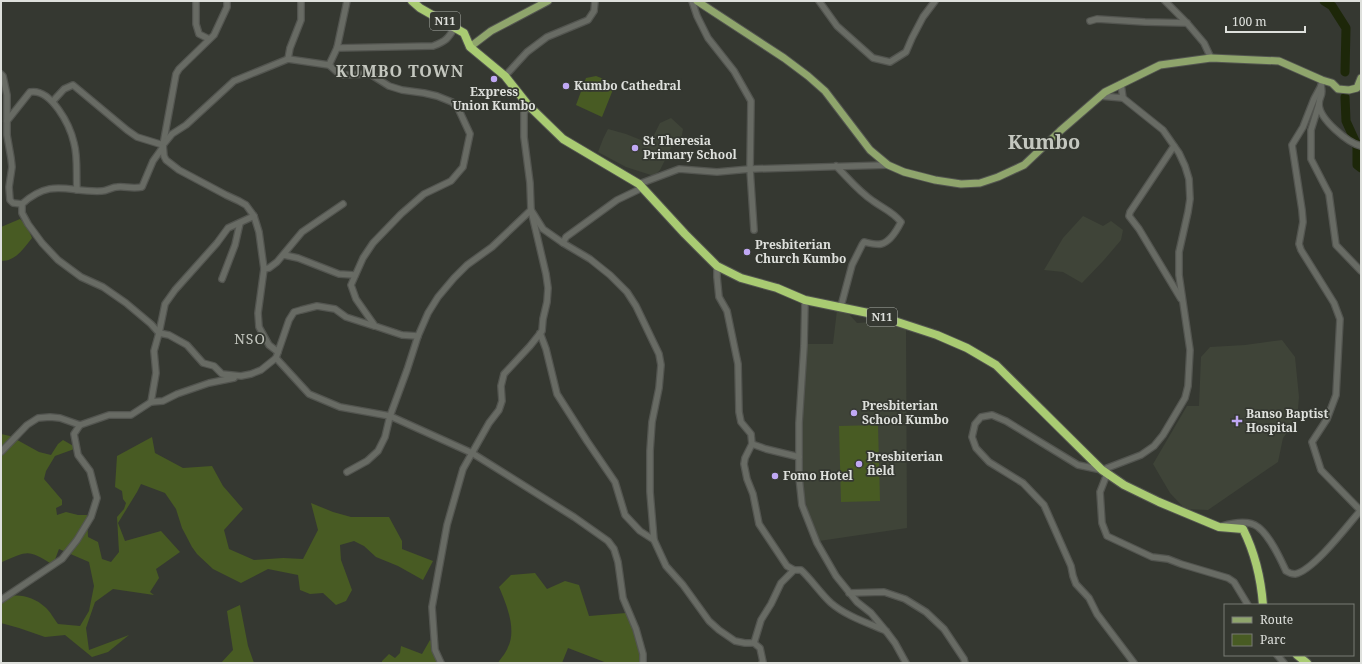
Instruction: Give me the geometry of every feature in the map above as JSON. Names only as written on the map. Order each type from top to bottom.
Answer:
[{"type":"highway","name":"N11","points":[[412,1],[420,8],[464,33],[470,47],[505,76],[528,104],[563,139],[641,186],[717,266],[741,278],[777,288],[805,300],[841,306],[873,314],[937,335],[967,348],[996,365],[1104,472],[1124,485],[1219,527],[1243,529],[1252,548],[1258,568],[1263,604]]},
{"type":"highway","points":[[1298,656],[1306,663]]},
{"type":"main road","points":[[470,47],[491,30],[548,1]]},
{"type":"main road","points":[[697,1],[784,58],[808,76],[825,91],[870,150],[888,165],[904,172],[935,180],[961,184],[980,183],[1020,168],[1028,163],[1060,131],[1100,96],[1160,65],[1211,58],[1279,61],[1322,83],[1332,83],[1338,89],[1349,90],[1360,88],[1361,78]]},
{"type":"street","points":[[196,1],[196,26],[199,34],[209,39]]},
{"type":"street","points":[[227,1],[226,7],[214,35],[179,69],[176,74],[163,146],[166,160],[179,170],[240,201],[246,205],[254,216],[259,232],[264,269],[258,313],[259,327],[269,345],[309,394],[340,407],[390,416],[472,453],[574,516],[608,542],[614,550],[618,562],[623,598],[636,630],[643,654],[643,663]]},
{"type":"street","points":[[288,59],[290,48],[301,20],[301,1]]},
{"type":"street","points":[[330,65],[337,48],[347,1]]},
{"type":"street","points":[[531,10],[536,1]]},
{"type":"street","points":[[505,76],[527,52],[547,37],[588,20],[594,11],[595,1]]},
{"type":"street","points":[[692,1],[697,16],[708,38],[734,71],[751,101],[750,169],[754,230]]},
{"type":"street","points":[[819,1],[837,26],[873,58],[890,62],[906,52],[912,38],[935,1]]},
{"type":"street","points":[[1165,1],[1204,43],[1211,58]]},
{"type":"street","points":[[1090,21],[1097,19],[1187,23]]},
{"type":"street","points":[[337,48],[433,46],[448,39],[455,27]]},
{"type":"street","points":[[1,74],[3,76],[7,95],[7,135],[12,167],[9,186],[10,200],[13,203],[22,204],[37,193],[59,187],[77,190],[103,191],[117,186],[133,188],[142,186],[153,161],[172,134],[186,125],[234,81],[288,59],[330,65],[337,72],[343,74],[370,74],[389,86],[402,90],[437,96],[452,102],[458,108],[470,134],[463,167],[451,181],[424,194],[373,242],[363,258],[351,286],[356,299],[375,326]]},
{"type":"street","points":[[1322,83],[1323,92],[1311,130],[1311,159],[1329,194],[1336,245],[1361,271]]},
{"type":"street","points":[[1219,527],[1233,522],[1247,523],[1257,526],[1265,535],[1278,555],[1286,571],[1293,574],[1301,572],[1326,552],[1361,511],[1321,470],[1312,442],[1327,419],[1336,395],[1340,319],[1334,303],[1301,250],[1299,244],[1303,222],[1292,145],[1303,126],[1322,83]]},
{"type":"street","points":[[1121,84],[1123,98]]},
{"type":"street","points":[[53,101],[64,89],[73,85],[126,130],[137,137],[163,146]]},
{"type":"street","points":[[7,121],[30,92],[38,92],[53,101],[74,142],[76,152],[77,190]]},
{"type":"street","points":[[1100,96],[1123,98],[1163,130],[1185,166],[1189,179],[1190,199],[1178,252],[1179,275],[1190,350],[1188,386],[1185,398],[1163,436],[1154,446],[1141,455],[1104,472],[1078,465],[1006,421],[992,415],[981,417],[975,424],[972,437],[976,448],[989,462],[1023,483],[1044,505],[1071,566],[1072,576],[1076,584],[1089,598],[1097,614],[1134,663]]},
{"type":"street","points":[[441,663],[435,650],[432,607],[447,525],[463,469],[488,423],[499,410],[502,401],[501,386],[504,374],[542,331],[547,302],[548,288],[546,274],[531,210],[530,183],[524,137],[524,113],[528,104]]},
{"type":"street","points":[[1319,104],[1322,114],[1331,126],[1353,144],[1361,146]]},
{"type":"street","points":[[1174,146],[1130,212],[1130,216],[1183,301]]},
{"type":"street","points":[[563,243],[566,237],[617,200],[641,186],[679,169],[718,172],[750,169],[888,165]]},
{"type":"street","points":[[836,166],[873,202],[890,211],[901,222],[895,233],[886,241],[880,244],[864,242],[852,265],[841,306]]},
{"type":"street","points":[[22,204],[22,213],[28,224],[42,243],[58,260],[81,277],[103,287],[126,303],[151,324],[159,333],[169,335],[187,345],[203,363],[214,366],[222,374],[241,376]]},
{"type":"street","points":[[264,269],[269,268],[277,262],[302,232],[343,204]]},
{"type":"street","points":[[531,210],[543,229],[590,259],[610,275],[627,292],[636,306],[659,354],[661,365],[652,422],[650,451],[650,492],[654,540],[666,566],[683,585],[709,621],[735,641],[754,643],[760,648],[762,663]]},
{"type":"street","points":[[347,472],[367,461],[378,451],[386,437],[390,416],[418,336],[428,313],[438,297],[454,278],[468,265],[492,247],[531,210]]},
{"type":"street","points":[[151,402],[156,373],[154,351],[165,304],[228,228],[240,224],[254,216]]},
{"type":"street","points":[[222,279],[235,245],[240,224]]},
{"type":"street","points":[[284,255],[298,258],[339,274],[355,275]]},
{"type":"street","points":[[717,266],[719,297],[727,312],[738,364],[739,412],[742,422],[751,434],[752,444],[745,458],[744,464],[747,479],[753,494],[759,524],[787,566],[794,570],[801,570],[830,602],[837,607],[862,621],[886,631]]},
{"type":"street","points":[[805,300],[804,346],[799,423],[799,457],[802,505],[817,543],[836,576],[857,602],[870,613],[896,643],[906,663]]},
{"type":"street","points":[[1,600],[62,559],[77,540],[91,517],[97,498],[90,471],[78,455],[74,434],[80,425],[109,415],[131,415],[151,402],[163,401],[177,394],[210,383],[251,374],[261,370],[277,355],[289,320],[294,312],[306,308],[317,306],[335,309],[346,317],[402,335],[418,336]]},
{"type":"street","points":[[540,333],[546,349],[556,394],[615,482],[625,515],[640,531],[654,540]]},
{"type":"street","points":[[1,452],[27,425],[38,418],[60,418],[80,425]]},
{"type":"street","points":[[752,444],[799,457]]},
{"type":"street","points":[[1104,472],[1100,492],[1102,523],[1107,536],[1152,557],[1168,559],[1228,578],[1234,582],[1247,604]]},
{"type":"street","points":[[754,643],[761,620],[781,583],[794,570]]},
{"type":"street","points":[[849,593],[884,592],[905,599],[926,612],[944,629],[964,659],[965,663]]},
{"type":"shaded area","name":"St Theresia Primary School","points":[[671,118],[683,129],[682,135],[680,141],[673,144],[660,170],[654,176],[626,167],[598,152],[608,129],[646,142],[653,137],[660,123]]},
{"type":"shaded area","points":[[1083,216],[1103,226],[1111,221],[1123,230],[1121,240],[1082,283],[1063,272],[1044,270],[1063,238]]},
{"type":"shaded area","name":"Presbiterian School Kumbo","points":[[837,310],[847,312],[857,323],[872,322],[875,320],[906,327],[907,528],[819,541],[808,513],[802,485],[800,440],[807,344],[833,344]]},
{"type":"shaded area","name":"Banso Baptist Hospital","points":[[1282,340],[1295,357],[1299,397],[1298,409],[1300,416],[1283,438],[1278,462],[1208,510],[1185,509],[1170,493],[1153,464],[1187,406],[1199,406],[1201,357],[1210,347],[1245,345]]},
{"type":"green space","points":[[596,76],[609,81],[608,85],[614,87],[602,117],[576,105],[586,78]]},
{"type":"green space","points":[[20,219],[27,226],[32,238],[15,257],[1,261],[1,227]]},
{"type":"green space","name":"Presbiterian field","points":[[878,425],[880,501],[841,502],[839,426]]},
{"type":"green space","points":[[1,434],[10,436],[39,452],[51,455],[58,444],[63,440],[77,448],[55,456],[46,471],[44,479],[62,500],[62,505],[56,508],[57,515],[66,512],[78,515],[87,515],[88,537],[98,542],[102,559],[111,562],[119,552],[117,517],[124,509],[126,503],[123,499],[122,491],[115,487],[117,456],[152,437],[155,453],[183,468],[212,466],[223,486],[243,509],[224,530],[229,549],[254,560],[283,558],[303,559],[318,530],[311,503],[333,512],[351,517],[389,517],[402,541],[402,549],[433,561],[423,580],[398,566],[376,557],[364,546],[354,541],[340,545],[341,560],[352,590],[346,601],[336,605],[323,593],[310,594],[300,590],[298,575],[268,569],[241,583],[213,569],[197,554],[182,528],[176,509],[165,493],[141,484],[118,523],[125,541],[161,531],[180,552],[156,569],[159,578],[150,592],[154,595],[113,589],[95,602],[86,628],[89,650],[129,635],[108,652],[92,657],[65,635],[45,637],[1,623],[1,599],[12,596],[24,596],[35,600],[45,607],[58,624],[80,626],[89,611],[94,586],[89,562],[59,549],[53,565],[38,556],[28,553],[2,562]]},
{"type":"green space","points":[[535,573],[547,589],[565,581],[579,585],[589,616],[626,613],[646,653],[646,663],[607,663],[568,648],[562,663],[498,663],[507,649],[511,632],[510,616],[499,587],[511,575]]},
{"type":"green space","points":[[240,605],[248,646],[254,663],[221,663],[233,650],[227,611]]},
{"type":"green space","points":[[430,640],[445,663],[382,663],[382,661],[389,654],[395,658],[400,653],[401,646],[422,654]]},
{"type":"waterway","points":[[1324,1],[1332,6],[1346,28],[1345,72]]},
{"type":"waterway","points":[[1345,97],[1346,121],[1357,145],[1357,165],[1361,168]]},
{"type":"place","name":"Express Union Kumbo","points":[[494,79]]},
{"type":"place","name":"Kumbo Cathedral","points":[[566,86]]},
{"type":"place","name":"St Theresia Primary School","points":[[635,148]]},
{"type":"place","name":"Presbiterian Church Kumbo","points":[[747,252]]},
{"type":"place","name":"Presbiterian School Kumbo","points":[[854,413]]},
{"type":"place","name":"Banso Baptist Hospital","points":[[1237,421]]},
{"type":"place","name":"Presbiterian field","points":[[859,464]]},
{"type":"place","name":"Fomo Hotel","points":[[775,476]]},
{"type":"district","name":"KUMBO TOWN","points":[[400,71]]},
{"type":"district","name":"Kumbo","points":[[1044,142]]},
{"type":"district","name":"NSO","points":[[250,339]]}]
